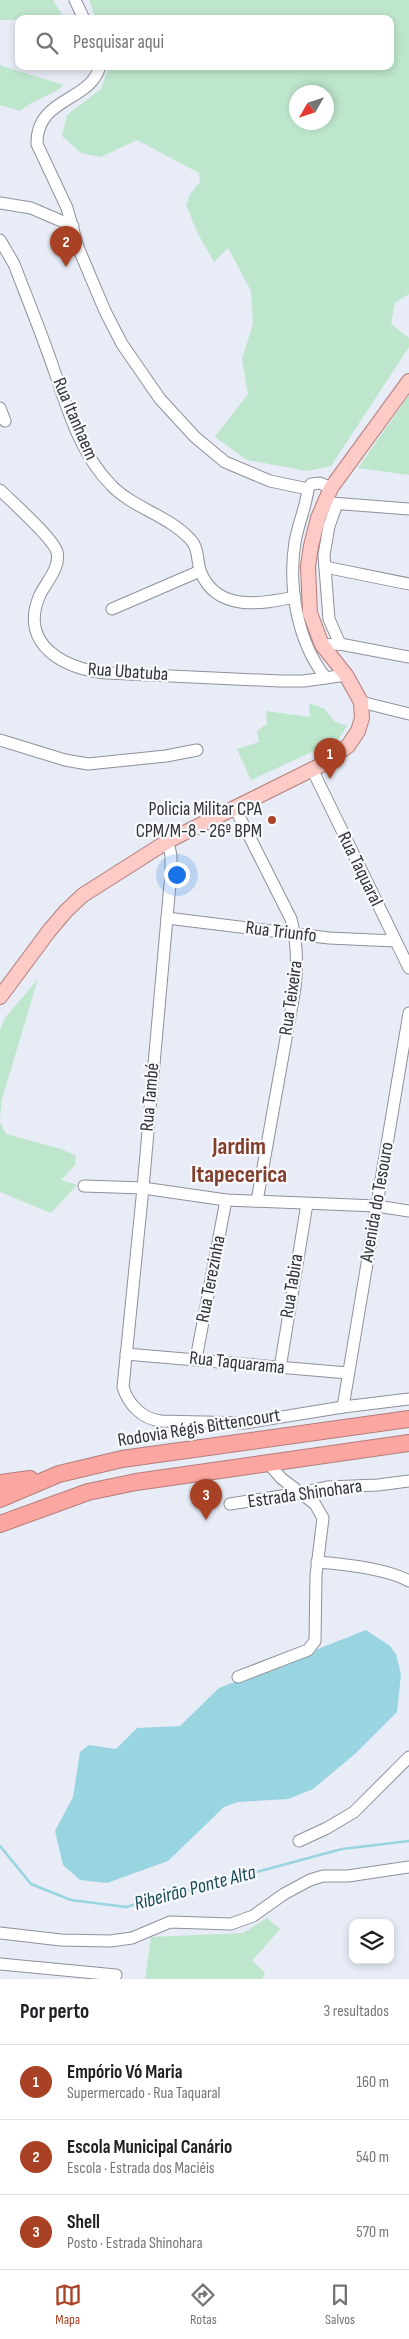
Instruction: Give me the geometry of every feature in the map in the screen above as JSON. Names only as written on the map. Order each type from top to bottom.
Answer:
[{"type":"highway","name":"Rodovia Régis Bittencourt","points":[[0,1499],[59,1474],[163,1452],[409,1419]]},
{"type":"highway","points":[[0,1524],[88,1492],[136,1482],[409,1443]]},
{"type":"highway","points":[[0,1483],[59,1474]]},
{"type":"main road","points":[[0,997],[32,952],[66,911],[88,891],[168,842],[312,769],[348,746],[358,731],[362,718],[361,702],[346,675],[322,645],[310,613],[308,566],[314,532],[330,498],[409,381]]},
{"type":"street","points":[[75,0],[82,15]]},
{"type":"street","points":[[99,70],[90,83],[46,114],[37,132],[37,144],[72,226],[78,247],[109,319],[137,367],[165,405],[195,437],[225,462],[270,480],[310,487],[320,483],[330,498],[325,541],[325,568],[329,619],[340,644]]},
{"type":"street","points":[[0,203],[31,208],[72,226]]},
{"type":"street","name":"Rua Itanhaem","points":[[0,240],[14,264],[66,403],[96,468],[110,485],[131,503],[173,526],[189,538],[197,550],[200,571],[206,582],[216,592],[234,602],[259,602],[295,597]]},
{"type":"street","points":[[0,408],[5,421]]},
{"type":"street","points":[[310,487],[295,542],[293,566],[295,597],[309,647],[317,667],[326,678]]},
{"type":"street","name":"Rua Ubatuba","points":[[0,490],[49,539],[57,550],[57,564],[39,597],[35,622],[40,639],[45,647],[68,665],[93,672],[280,681],[346,675]]},
{"type":"street","points":[[330,498],[409,509]]},
{"type":"street","points":[[325,568],[409,584]]},
{"type":"street","points":[[112,609],[200,571]]},
{"type":"street","points":[[322,645],[340,644],[409,657]]},
{"type":"street","points":[[361,702],[409,714]]},
{"type":"street","points":[[0,740],[65,760],[88,764],[166,756],[197,750]]},
{"type":"street","name":"Rua Taquaral","points":[[312,769],[409,968]]},
{"type":"street","name":"Rua Teixeira","points":[[235,808],[285,904],[295,934],[298,962],[257,1201]]},
{"type":"street","name":"Rua També","points":[[168,842],[171,856],[167,918],[144,1188],[122,1387],[132,1405],[156,1421],[252,1422],[343,1407],[409,1399]]},
{"type":"street","name":"Rua Triunfo","points":[[167,918],[295,934],[396,942]]},
{"type":"street","name":"Avenida do Tesouro","points":[[343,1407],[409,1013]]},
{"type":"street","points":[[84,1186],[144,1188],[226,1200],[377,1206],[409,1211]]},
{"type":"street","name":"Rua Terezinha","points":[[196,1359],[226,1200]]},
{"type":"street","name":"Rua Tabira","points":[[280,1368],[306,1204]]},
{"type":"street","name":"Rua Taquarama","points":[[126,1354],[280,1368],[348,1372]]},
{"type":"street","points":[[238,1677],[313,1646],[315,1642],[317,1562],[323,1518],[315,1504],[300,1494],[269,1464]]},
{"type":"street","name":"Estrada Shinohara","points":[[230,1504],[300,1494],[327,1487],[378,1485],[409,1481]]},
{"type":"street","points":[[317,1562],[367,1569],[398,1576],[409,1581]]},
{"type":"street","points":[[298,1841],[328,1828],[354,1812],[409,1757]]},
{"type":"street","points":[[0,1933],[61,1940],[110,1941],[132,1938],[170,1922],[231,1924],[253,1916],[284,1894],[310,1880],[323,1876],[348,1876],[409,1867]]},
{"type":"street","points":[[0,1964],[116,1975]]},
{"type":"green space","points":[[0,0],[53,0],[62,15],[15,15],[15,20],[0,20]]},
{"type":"green space","points":[[89,0],[409,0],[409,294],[395,303],[391,324],[409,338],[409,347],[331,466],[307,471],[247,460],[215,437],[248,394],[242,359],[253,324],[251,291],[228,248],[214,262],[198,234],[186,205],[191,193],[200,182],[199,173],[137,140],[101,157],[81,153],[62,136],[67,115],[101,89],[108,70],[394,70],[394,15],[95,15]]},
{"type":"green space","points":[[0,64],[64,85],[20,111],[0,105]]},
{"type":"green space","points":[[409,395],[409,475],[358,468]]},
{"type":"green space","points":[[309,703],[325,709],[334,721],[347,726],[338,740],[251,780],[237,749],[259,742],[257,731],[267,724],[266,711],[310,717]]},
{"type":"green space","points":[[38,979],[2,1099],[0,1117],[0,1030],[5,1018]]},
{"type":"green space","points":[[0,1122],[6,1134],[61,1149],[76,1156],[75,1165],[61,1180],[77,1185],[51,1213],[0,1192]]},
{"type":"green space","points":[[267,1918],[280,1929],[252,1961],[265,1973],[262,1979],[145,1979],[151,1937],[243,1933]]},
{"type":"water","points":[[366,1630],[390,1646],[396,1654],[401,1674],[397,1712],[356,1753],[313,1789],[288,1799],[238,1802],[224,1807],[168,1861],[107,1883],[80,1880],[63,1865],[55,1831],[73,1797],[80,1752],[89,1745],[116,1749],[137,1728],[180,1726],[219,1688]]},
{"type":"waterway","name":"Ribeirão Ponte Alta","points":[[0,1846],[31,1884],[71,1900],[126,1907],[342,1849],[409,1841]]},
{"type":"place","name":"Escola Municipal Canário","points":[[66,267]]},
{"type":"place","name":"Empório Vó Maria","points":[[330,779]]},
{"type":"place","name":"Policia Militar CPA CPM/M-8 - 26º BPM","points":[[272,820]]},
{"type":"place","name":"Shell","points":[[206,1520]]},
{"type":"district","name":"Jardim Itapecerica","points":[[239,1160]]}]
